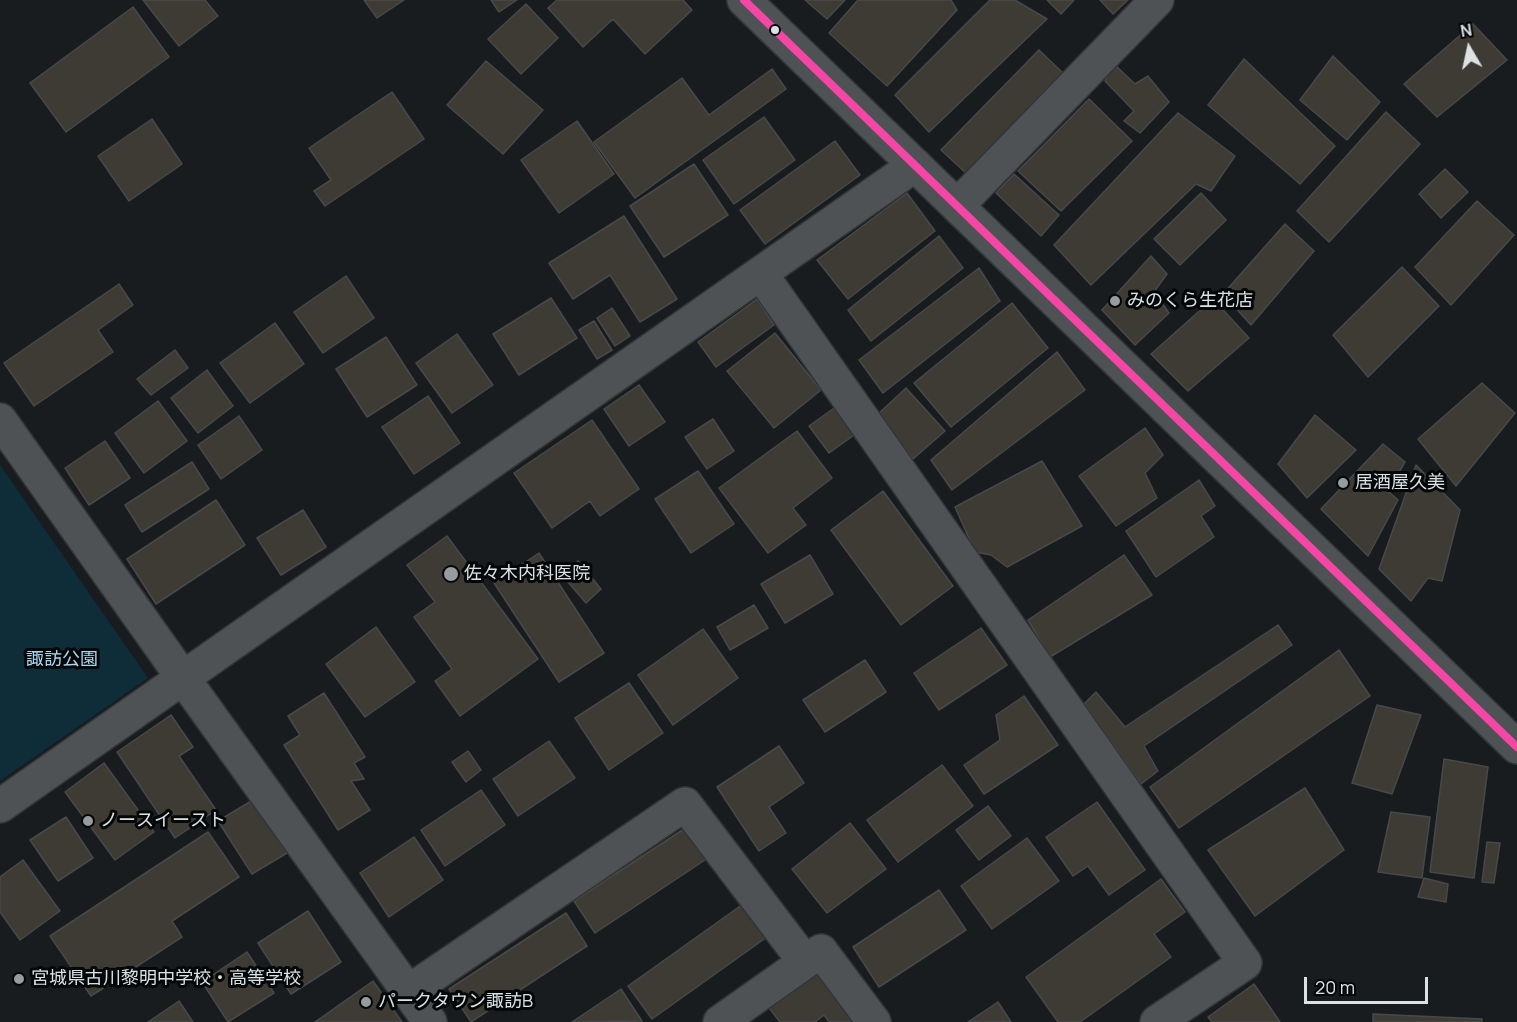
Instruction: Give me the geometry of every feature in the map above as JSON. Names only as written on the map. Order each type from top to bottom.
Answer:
[{"type":"street","points":[[744,0],[1517,747]]},
{"type":"street","points":[[957,206],[1157,0]]},
{"type":"street","points":[[0,806],[915,165]]},
{"type":"street","points":[[761,274],[1245,963],[1157,1022]]},
{"type":"street","points":[[0,420],[430,1022]]},
{"type":"street","points":[[408,992],[686,804],[806,962]]},
{"type":"street","points":[[720,1022],[821,951],[874,1022]]},
{"type":"green space","name":"諏訪公園","points":[[0,465],[148,678],[0,781]]},
{"type":"building","points":[[143,0],[205,0],[218,16],[179,46]]},
{"type":"building","points":[[364,0],[404,0],[377,18]]},
{"type":"building","points":[[491,0],[517,0],[499,12]]},
{"type":"building","points":[[557,0],[683,0],[692,10],[645,54],[613,19],[583,47],[548,8]]},
{"type":"building","points":[[805,0],[845,0],[827,19]]},
{"type":"building","points":[[858,0],[951,0],[957,10],[887,86],[829,33]]},
{"type":"building","points":[[990,0],[1015,0],[1047,19],[929,132],[895,95]]},
{"type":"building","points":[[1047,0],[1074,0],[1061,14]]},
{"type":"building","points":[[1100,0],[1128,0],[1113,14]]},
{"type":"building","points":[[526,4],[558,38],[521,74],[488,39]]},
{"type":"building","points":[[133,7],[169,57],[66,132],[30,83]]},
{"type":"building","points":[[1473,24],[1507,60],[1437,117],[1404,84]]},
{"type":"building","points":[[1039,50],[1067,77],[968,175],[941,150]]},
{"type":"building","points":[[1333,56],[1380,102],[1347,140],[1300,100]]},
{"type":"building","points":[[1244,59],[1335,146],[1300,184],[1208,105]]},
{"type":"building","points":[[486,61],[543,110],[503,154],[447,105]]},
{"type":"building","points":[[1114,64],[1135,84],[1148,76],[1169,102],[1140,133],[1124,121],[1134,111],[1105,81]]},
{"type":"building","points":[[772,69],[786,89],[635,198],[594,142],[682,78],[709,115]]},
{"type":"building","points":[[392,92],[424,139],[325,206],[314,191],[331,180],[309,148]]},
{"type":"building","points":[[1089,99],[1132,141],[1061,211],[1018,171]]},
{"type":"building","points":[[1386,112],[1420,144],[1329,242],[1297,211]]},
{"type":"building","points":[[1178,113],[1235,156],[1211,191],[1196,184],[1091,285],[1054,245]]},
{"type":"building","points":[[764,117],[795,160],[734,204],[703,160]]},
{"type":"building","points":[[152,119],[182,164],[129,201],[98,156]]},
{"type":"building","points":[[577,121],[614,174],[559,213],[521,160]]},
{"type":"building","points":[[835,141],[860,175],[765,244],[740,210]]},
{"type":"building","points":[[694,164],[728,215],[664,257],[630,206]]},
{"type":"building","points":[[1445,169],[1468,192],[1441,218],[1419,194]]},
{"type":"building","points":[[1014,174],[1059,215],[1041,236],[996,193]]},
{"type":"building","points":[[907,193],[935,231],[848,299],[817,260]]},
{"type":"building","points":[[1201,193],[1226,220],[1180,265],[1154,239]]},
{"type":"building","points":[[1477,201],[1514,235],[1451,305],[1415,267]]},
{"type":"building","points":[[624,216],[677,299],[640,322],[610,275],[573,299],[549,263]]},
{"type":"building","points":[[1285,224],[1314,251],[1251,325],[1223,294]]},
{"type":"building","points":[[939,236],[963,268],[871,341],[848,310]]},
{"type":"building","points":[[1151,256],[1167,274],[1154,292],[1169,313],[1135,345],[1102,310]]},
{"type":"building","points":[[1402,267],[1439,306],[1368,377],[1333,335]]},
{"type":"building","points":[[979,268],[1000,301],[883,393],[859,360]]},
{"type":"building","points":[[346,276],[374,318],[323,353],[294,312]]},
{"type":"building","points":[[119,284],[133,305],[98,330],[113,352],[34,406],[4,363]]},
{"type":"building","points":[[551,298],[577,338],[519,375],[493,334]]},
{"type":"building","points":[[757,299],[774,325],[716,367],[698,342]]},
{"type":"building","points":[[1213,299],[1249,338],[1188,391],[1151,354]]},
{"type":"building","points":[[1012,303],[1048,348],[951,427],[914,383]]},
{"type":"building","points":[[612,308],[630,336],[615,346],[597,318]]},
{"type":"building","points":[[594,321],[612,350],[597,359],[579,330]]},
{"type":"building","points":[[275,323],[304,364],[250,403],[220,363]]},
{"type":"building","points":[[775,333],[821,390],[774,428],[727,371]]},
{"type":"building","points":[[457,334],[493,385],[452,413],[416,363]]},
{"type":"building","points":[[386,337],[417,385],[367,417],[336,369]]},
{"type":"building","points":[[175,350],[188,368],[151,395],[137,379]]},
{"type":"building","points":[[1057,352],[1085,390],[952,490],[931,460]]},
{"type":"building","points":[[207,370],[233,406],[198,433],[171,398]]},
{"type":"building","points":[[1482,383],[1515,413],[1456,486],[1418,439]]},
{"type":"building","points":[[639,385],[665,422],[629,446],[604,409]]},
{"type":"building","points":[[906,388],[945,431],[913,459],[877,415]]},
{"type":"building","points":[[428,396],[460,443],[414,474],[382,427]]},
{"type":"building","points":[[158,401],[187,441],[144,473],[115,433]]},
{"type":"building","points":[[837,406],[857,433],[829,453],[809,426]]},
{"type":"building","points":[[1315,415],[1356,450],[1307,498],[1278,464]]},
{"type":"building","points":[[239,416],[262,450],[221,479],[198,445]]},
{"type":"building","points":[[713,419],[734,451],[707,469],[685,437]]},
{"type":"building","points":[[592,420],[639,489],[600,516],[590,501],[552,528],[514,473]]},
{"type":"building","points":[[1145,428],[1163,455],[1145,473],[1157,498],[1116,526],[1079,476]]},
{"type":"building","points":[[797,431],[832,478],[793,508],[806,525],[768,553],[719,488]]},
{"type":"building","points":[[105,441],[130,478],[89,505],[65,468]]},
{"type":"building","points":[[1383,444],[1405,462],[1388,491],[1398,500],[1368,556],[1321,509]]},
{"type":"building","points":[[1042,461],[1082,526],[1007,567],[991,555],[975,552],[955,507]]},
{"type":"building","points":[[192,462],[209,489],[142,532],[125,505]]},
{"type":"building","points":[[1416,465],[1460,510],[1442,581],[1428,578],[1411,601],[1379,569]]},
{"type":"building","points":[[698,471],[734,524],[691,553],[655,499]]},
{"type":"building","points":[[1199,480],[1215,506],[1201,516],[1214,537],[1156,577],[1126,531]]},
{"type":"building","points":[[883,491],[953,586],[901,625],[831,530]]},
{"type":"building","points":[[216,500],[245,545],[156,604],[127,559]]},
{"type":"building","points":[[303,510],[326,547],[281,575],[257,538]]},
{"type":"building","points":[[447,536],[538,659],[460,716],[435,681],[452,669],[414,617],[435,602],[407,565]]},
{"type":"building","points":[[539,553],[604,653],[559,682],[494,583]]},
{"type":"building","points":[[810,555],[833,594],[785,623],[761,584]]},
{"type":"building","points":[[1124,555],[1152,595],[1050,657],[1028,620]]},
{"type":"building","points":[[578,561],[601,589],[586,603],[562,575]]},
{"type":"building","points":[[754,605],[768,628],[730,650],[717,627]]},
{"type":"building","points":[[1278,625],[1292,645],[1144,746],[1158,771],[1141,784],[1084,704],[1096,692],[1125,727]]},
{"type":"building","points":[[376,627],[415,682],[365,717],[326,664]]},
{"type":"building","points":[[981,628],[1007,665],[939,710],[914,673]]},
{"type":"building","points":[[703,629],[738,678],[673,725],[638,675]]},
{"type":"building","points":[[1339,650],[1370,696],[1179,828],[1150,787]]},
{"type":"building","points":[[865,660],[886,692],[825,732],[803,700]]},
{"type":"building","points":[[629,683],[663,733],[609,770],[575,718]]},
{"type":"building","points":[[324,693],[365,757],[354,763],[364,779],[351,781],[370,810],[338,830],[284,745],[300,735],[288,716]]},
{"type":"building","points":[[1024,696],[1058,745],[984,794],[964,765],[1000,740],[996,715]]},
{"type":"building","points":[[1377,705],[1421,715],[1392,794],[1352,783]]},
{"type":"building","points":[[171,715],[193,747],[179,756],[216,810],[175,838],[117,752]]},
{"type":"building","points":[[549,741],[575,778],[518,816],[493,779]]},
{"type":"building","points":[[779,746],[804,783],[769,807],[786,833],[759,851],[717,787]]},
{"type":"building","points":[[468,751],[481,770],[466,782],[452,762]]},
{"type":"building","points":[[1444,759],[1488,767],[1474,878],[1430,872]]},
{"type":"building","points":[[104,763],[154,832],[115,860],[65,792]]},
{"type":"building","points":[[942,765],[973,806],[898,862],[867,820]]},
{"type":"building","points":[[1305,788],[1344,850],[1255,916],[1208,850]]},
{"type":"building","points":[[481,790],[505,825],[445,866],[421,830]]},
{"type":"building","points":[[253,800],[287,853],[252,874],[218,821]]},
{"type":"building","points":[[1097,802],[1145,870],[1109,895],[1088,866],[1073,876],[1046,837]]},
{"type":"building","points":[[988,806],[1011,836],[979,860],[956,830]]},
{"type":"building","points":[[1391,812],[1430,817],[1422,878],[1378,872]]},
{"type":"building","points":[[66,817],[93,858],[58,881],[30,840]]},
{"type":"building","points":[[850,823],[886,869],[827,913],[792,869]]},
{"type":"building","points":[[690,825],[711,856],[595,933],[574,901]]},
{"type":"building","points":[[208,832],[239,877],[172,921],[182,937],[91,996],[50,936]]},
{"type":"building","points":[[414,837],[443,880],[389,917],[360,873]]},
{"type":"building","points":[[1027,838],[1059,881],[992,929],[961,886]]},
{"type":"building","points":[[1487,842],[1500,843],[1494,883],[1482,882]]},
{"type":"building","points":[[23,860],[60,911],[20,940],[0,912],[0,877]]},
{"type":"building","points":[[1424,878],[1448,884],[1446,902],[1418,897]]},
{"type":"building","points":[[1161,879],[1185,912],[1154,934],[1171,957],[1080,1022],[1058,1022],[1026,977]]},
{"type":"building","points":[[939,890],[966,930],[879,987],[853,947]]},
{"type":"building","points":[[743,904],[767,937],[652,1019],[628,986]]},
{"type":"building","points":[[308,911],[341,962],[291,994],[258,943]]},
{"type":"building","points":[[566,913],[587,946],[471,1022],[449,989]]},
{"type":"building","points":[[247,952],[274,993],[228,1022],[202,982]]},
{"type":"building","points":[[824,960],[870,1022],[829,1022],[824,1015],[815,1022],[780,1022],[766,1004]]},
{"type":"building","name":"パークタウン諏訪B","points":[[373,981],[402,1022],[315,1022]]},
{"type":"building","points":[[1254,984],[1280,1022],[1212,1022],[1208,1017]]},
{"type":"building","points":[[621,989],[642,1021],[572,1022]]},
{"type":"building","points":[[179,1001],[193,1022],[148,1022]]},
{"type":"building","points":[[998,1002],[1011,1022],[968,1022]]},
{"type":"building","points":[[1373,1014],[1482,1019],[1482,1022],[1373,1022]]},
{"type":"transit line","points":[[744,0],[1517,747]]},
{"type":"place","name":"みのくら生花店","points":[[1115,301]]},
{"type":"place","name":"居酒屋久美","points":[[1343,483]]},
{"type":"place","name":"佐々木内科医院","points":[[451,574]]},
{"type":"place","name":"ノースイースト","points":[[88,821]]},
{"type":"place","name":"宮城県古川黎明中学校・高等学校","points":[[19,979]]},
{"type":"place","name":"パークタウン諏訪B","points":[[366,1002]]}]
